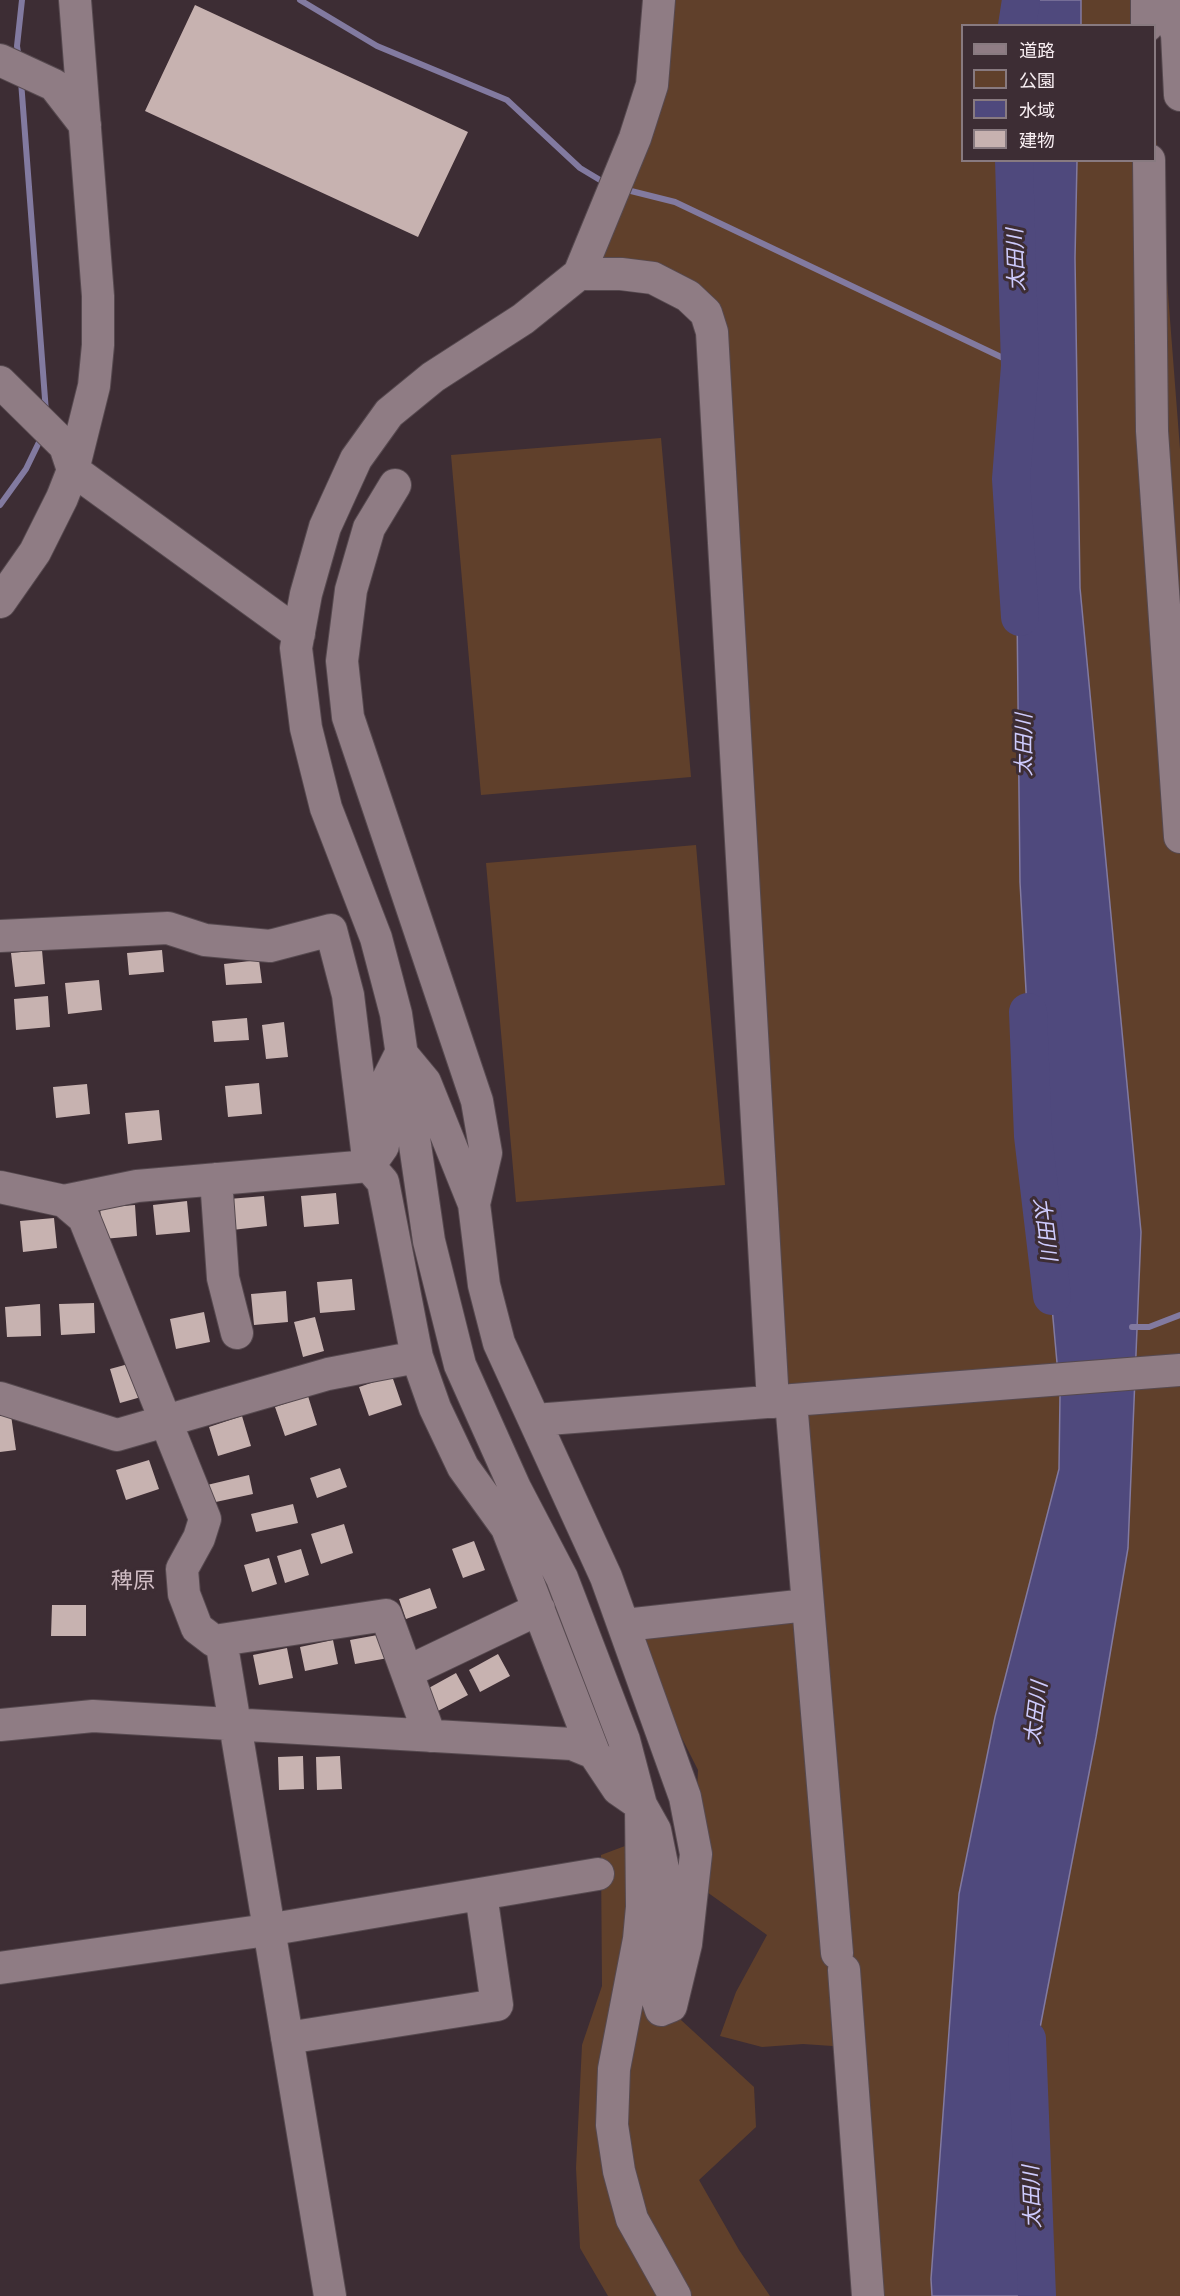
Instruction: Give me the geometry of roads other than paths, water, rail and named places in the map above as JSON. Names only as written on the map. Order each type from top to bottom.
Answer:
[{"type":"street","points":[[0,602],[35,552],[73,470],[91,397],[98,345],[98,296],[75,0]]},
{"type":"street","points":[[659,0],[652,85],[631,148],[579,274],[523,319],[433,377],[388,413],[356,459],[325,527],[306,594],[296,648],[306,728],[326,808],[376,938],[396,1014],[429,1241],[460,1365],[515,1488],[562,1578],[624,1740],[641,1805],[642,1907],[639,1939],[614,2069],[612,2125],[619,2171],[632,2219],[675,2296]]},
{"type":"street","points":[[1147,0],[1147,24]]},
{"type":"street","points":[[1163,0],[1177,34],[1180,95]]},
{"type":"street","points":[[0,60],[54,85],[85,125]]},
{"type":"street","points":[[1149,162],[1152,431],[1180,837]]},
{"type":"street","points":[[579,274],[621,273],[653,278],[688,296],[706,314],[712,332],[790,1401],[868,2296]]},
{"type":"street","points":[[0,382],[65,446],[73,470],[299,634]]},
{"type":"street","points":[[395,485],[369,528],[351,590],[342,661],[343,672],[348,717],[477,1101],[486,1153],[474,1204]]},
{"type":"street","points":[[0,936],[168,928],[205,940],[270,946],[331,930],[348,995],[369,1166],[383,1182],[417,1356],[435,1408],[463,1467],[507,1528],[594,1753],[618,1789],[641,1805],[655,1830],[664,1874],[664,1932],[657,1998],[661,2010],[671,2006],[686,1944],[696,1854],[685,1797],[606,1577],[499,1343],[484,1285],[474,1204],[425,1082],[401,1053]]},
{"type":"street","points":[[369,1166],[383,1146],[385,1085],[401,1053]]},
{"type":"street","points":[[0,1187],[64,1201],[136,1186],[369,1166]]},
{"type":"street","points":[[216,1179],[224,1278],[237,1333]]},
{"type":"street","points":[[64,1201],[84,1218],[205,1519],[200,1538],[182,1569],[184,1594],[197,1628],[214,1641],[386,1615],[430,1736]]},
{"type":"street","points":[[0,1398],[117,1435],[328,1374],[417,1356]]},
{"type":"street","points":[[535,1420],[1180,1370]]},
{"type":"street","points":[[625,1626],[807,1605]]},
{"type":"street","points":[[407,1672],[539,1609]]},
{"type":"street","points":[[221,1640],[267,1930],[330,2296]]},
{"type":"street","points":[[0,1725],[93,1716],[572,1744],[594,1753]]},
{"type":"street","points":[[0,1968],[267,1930],[598,1874]]},
{"type":"street","points":[[287,2038],[497,2005],[481,1894]]},
{"type":"water","points":[[1022,0],[1081,0],[1081,24],[1022,24]]},
{"type":"water","points":[[1020,162],[1077,162],[1075,258],[1080,588],[1141,1232],[1128,1548],[1096,1737],[1029,2085],[1038,2296],[932,2296],[931,2279],[959,1894],[995,1717],[1059,1469],[1060,1396],[1030,1063],[1020,882],[1015,430]]},
{"type":"waterway","points":[[19,59],[17,46],[22,0]]},
{"type":"waterway","points":[[300,0],[377,46],[507,100],[580,168],[605,183]]},
{"type":"waterway","name":"太田川","points":[[1017,24],[1021,0]]},
{"type":"waterway","points":[[21,81],[46,412]]},
{"type":"waterway","name":"太田川","points":[[1014,162],[1020,366],[1011,479],[1020,617]]},
{"type":"waterway","points":[[623,189],[675,202],[1020,366]]},
{"type":"waterway","points":[[0,505],[26,469],[42,436]]},
{"type":"waterway","name":"太田川","points":[[1028,1012],[1033,1136],[1052,1296]]},
{"type":"waterway","points":[[1132,1327],[1149,1327],[1180,1315]]},
{"type":"waterway","name":"太田川","points":[[1027,2039],[1037,2296]]},
{"type":"district","name":"稗原","points":[[133,1582]]}]
